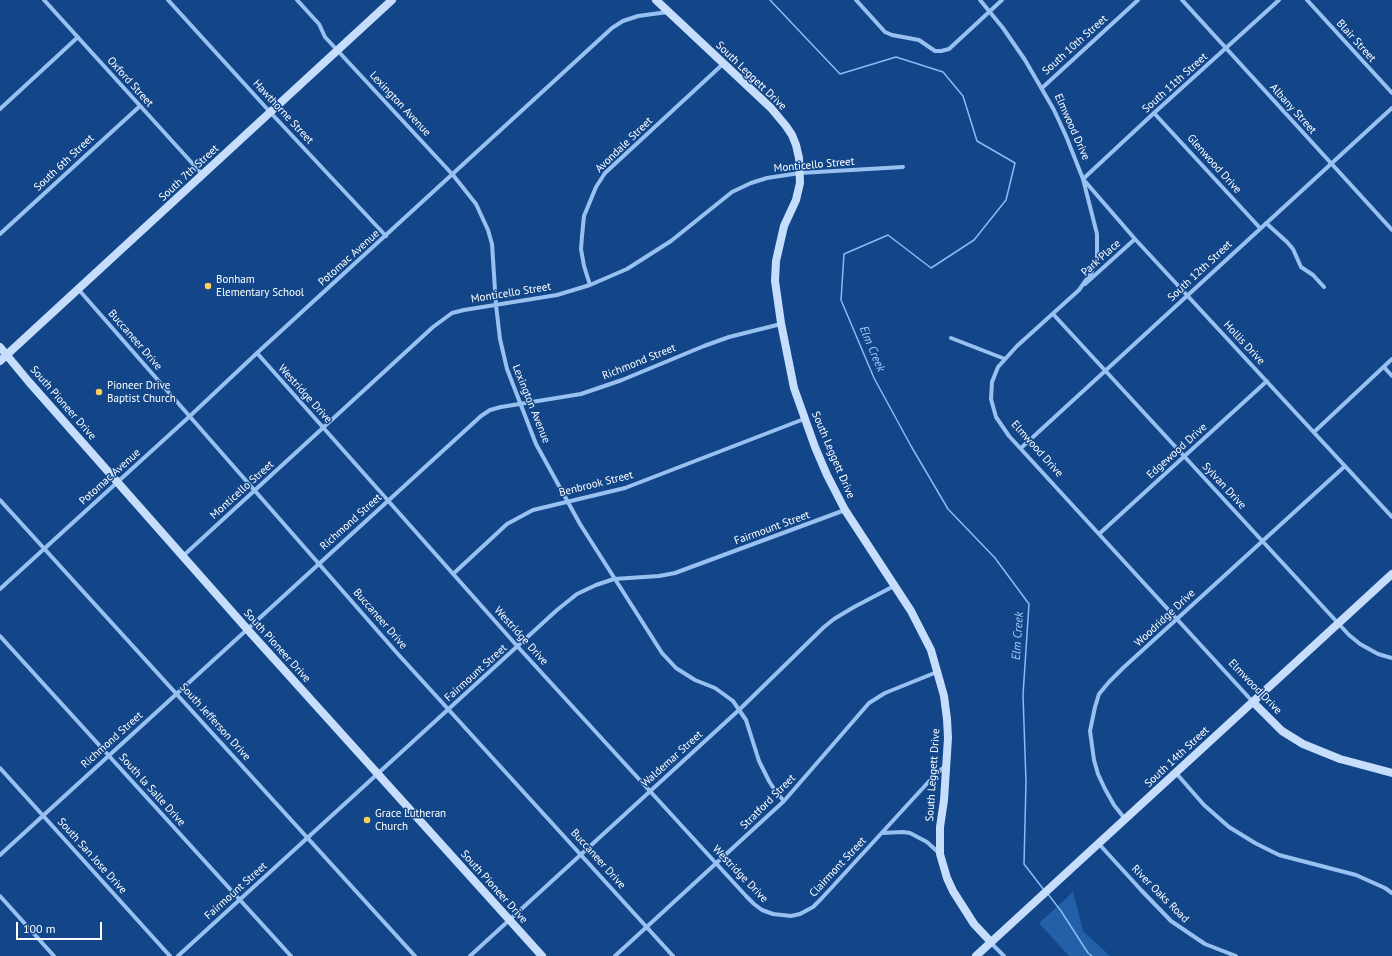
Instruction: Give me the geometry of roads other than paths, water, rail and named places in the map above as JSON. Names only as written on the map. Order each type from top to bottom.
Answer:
[{"type":"street","name":"Oxford Street","points":[[44,0],[203,175]]},
{"type":"street","name":"Hawthorne Street","points":[[168,0],[386,236]]},
{"type":"street","name":"Lexington Avenue","points":[[297,0],[319,24],[325,37],[453,175],[476,204],[488,230],[494,254],[496,305],[500,340],[506,369],[536,444],[567,501],[614,579],[662,653],[676,668],[695,680],[723,693],[740,709],[749,728],[759,761],[776,792],[784,801]]},
{"type":"street","name":"South 7th Street","points":[[3,358],[79,290],[392,0]]},
{"type":"street","name":"South Leggett Drive","points":[[656,0],[771,108],[792,135],[799,158],[800,183],[796,200],[784,226],[776,261],[775,281],[781,323],[794,388],[804,419],[827,475],[845,510],[911,611],[931,650],[944,696],[948,738],[944,800],[940,827],[940,854],[952,890],[974,924],[991,942]]},
{"type":"street","points":[[856,0],[885,32],[892,35],[919,40],[935,51],[949,49],[1002,0]]},
{"type":"street","name":"Elmwood Drive","points":[[980,0],[990,11],[1025,60],[1042,88],[1066,136],[1083,180],[1098,234],[1096,259],[1091,273],[1079,290],[998,367],[992,382],[991,399],[993,408],[1001,425],[1008,436],[1021,448],[1253,702],[1282,730],[1310,747],[1340,759],[1392,773]]},
{"type":"street","name":"South 10th Street","points":[[1042,88],[1138,0]]},
{"type":"street","name":"Albany Street","points":[[1182,0],[1392,230]]},
{"type":"street","name":"South 11th Street","points":[[1083,180],[1278,0]]},
{"type":"street","name":"Blair Street","points":[[1307,0],[1392,93]]},
{"type":"street","name":"Potomac Avenue","points":[[0,589],[118,483],[257,353],[612,28],[622,21],[638,16],[668,12]]},
{"type":"street","points":[[0,109],[78,37]]},
{"type":"street","name":"Avondale Street","points":[[590,285],[584,266],[582,236],[584,216],[596,187],[605,173],[723,64]]},
{"type":"street","name":"South 6th Street","points":[[0,234],[140,106]]},
{"type":"street","name":"South 12th Street","points":[[1021,448],[1392,108]]},
{"type":"street","name":"Glenwood Drive","points":[[1154,113],[1260,228]]},
{"type":"street","name":"Monticello Street","points":[[182,557],[452,313],[557,295],[590,285],[627,269],[671,241],[732,192],[751,183],[767,178],[800,173],[903,167]]},
{"type":"street","name":"Hollis Drive","points":[[1083,180],[1135,239],[1268,381],[1392,518]]},
{"type":"street","points":[[1266,223],[1293,249],[1301,267],[1314,275],[1324,287]]},
{"type":"street","name":"Park Place","points":[[1079,290],[1135,239]]},
{"type":"street","name":"Buccaneer Drive","points":[[79,290],[397,653],[673,956]]},
{"type":"street","name":"Sylvan Drive","points":[[1053,314],[1338,624],[1360,644],[1378,654],[1392,658]]},
{"type":"street","name":"Richmond Street","points":[[0,855],[481,416],[490,410],[501,407],[580,394],[622,380],[729,337],[781,323]]},
{"type":"street","points":[[951,338],[1005,359]]},
{"type":"street","name":"South Pioneer Drive","points":[[0,347],[3,358],[118,483],[182,557],[377,775],[542,956]]},
{"type":"street","name":"Westridge Drive","points":[[257,353],[518,647],[754,904],[768,912],[782,916]]},
{"type":"street","points":[[1314,432],[1392,359]]},
{"type":"street","points":[[1384,367],[1392,376]]},
{"type":"street","name":"Edgewood Drive","points":[[1099,534],[1268,381]]},
{"type":"street","name":"Benbrook Street","points":[[453,574],[507,524],[533,510],[624,488],[804,419]]},
{"type":"street","name":"Woodridge Drive","points":[[1125,819],[1114,805],[1105,789],[1096,766],[1090,731],[1099,694],[1109,682],[1345,466]]},
{"type":"street","name":"South Jefferson Drive","points":[[0,500],[415,956]]},
{"type":"street","name":"Fairmount Street","points":[[178,956],[557,610],[578,594],[596,585],[614,579],[659,576],[675,573],[845,510]]},
{"type":"street","name":"South 14th Street","points":[[976,956],[1392,574]]},
{"type":"street","name":"Waldemar Street","points":[[470,956],[740,709],[834,618],[894,586]]},
{"type":"street","name":"South la Salle Drive","points":[[0,636],[291,956]]},
{"type":"street","name":"Stratford Street","points":[[615,956],[784,801],[869,704],[885,693],[938,672]]},
{"type":"street","name":"Clairmont Street","points":[[782,916],[800,914],[822,898],[933,777],[945,766]]},
{"type":"street","name":"South San Jose Drive","points":[[0,768],[170,956]]},
{"type":"street","points":[[1176,773],[1204,805],[1229,827],[1255,843],[1279,855],[1356,875],[1386,888],[1392,893]]},
{"type":"street","name":"Clairmont Street","points":[[882,833],[910,833],[927,842],[940,854]]},
{"type":"street","name":"River Oaks Road","points":[[1099,844],[1171,922],[1206,944],[1236,956]]},
{"type":"street","points":[[0,896],[54,956]]},
{"type":"street","points":[[991,942],[1004,956]]},
{"type":"waterway","name":"Elm Creek","points":[[770,0],[840,74],[896,57],[943,72],[963,96],[977,141],[1015,163],[1006,200],[974,240],[931,268],[888,235],[844,254],[841,300],[874,378],[911,446],[948,509],[995,558],[1029,604],[1023,695],[1026,782],[1024,864],[1044,890]]},
{"type":"waterway","name":"Elm Creek","points":[[1048,894],[1061,911],[1088,953],[1092,956]]},
{"type":"place","name":"Bonham Elementary School","points":[[208,286]]},
{"type":"place","name":"Pioneer Drive Baptist Church","points":[[99,392]]},
{"type":"place","name":"Grace Lutheran Church","points":[[367,820]]}]
